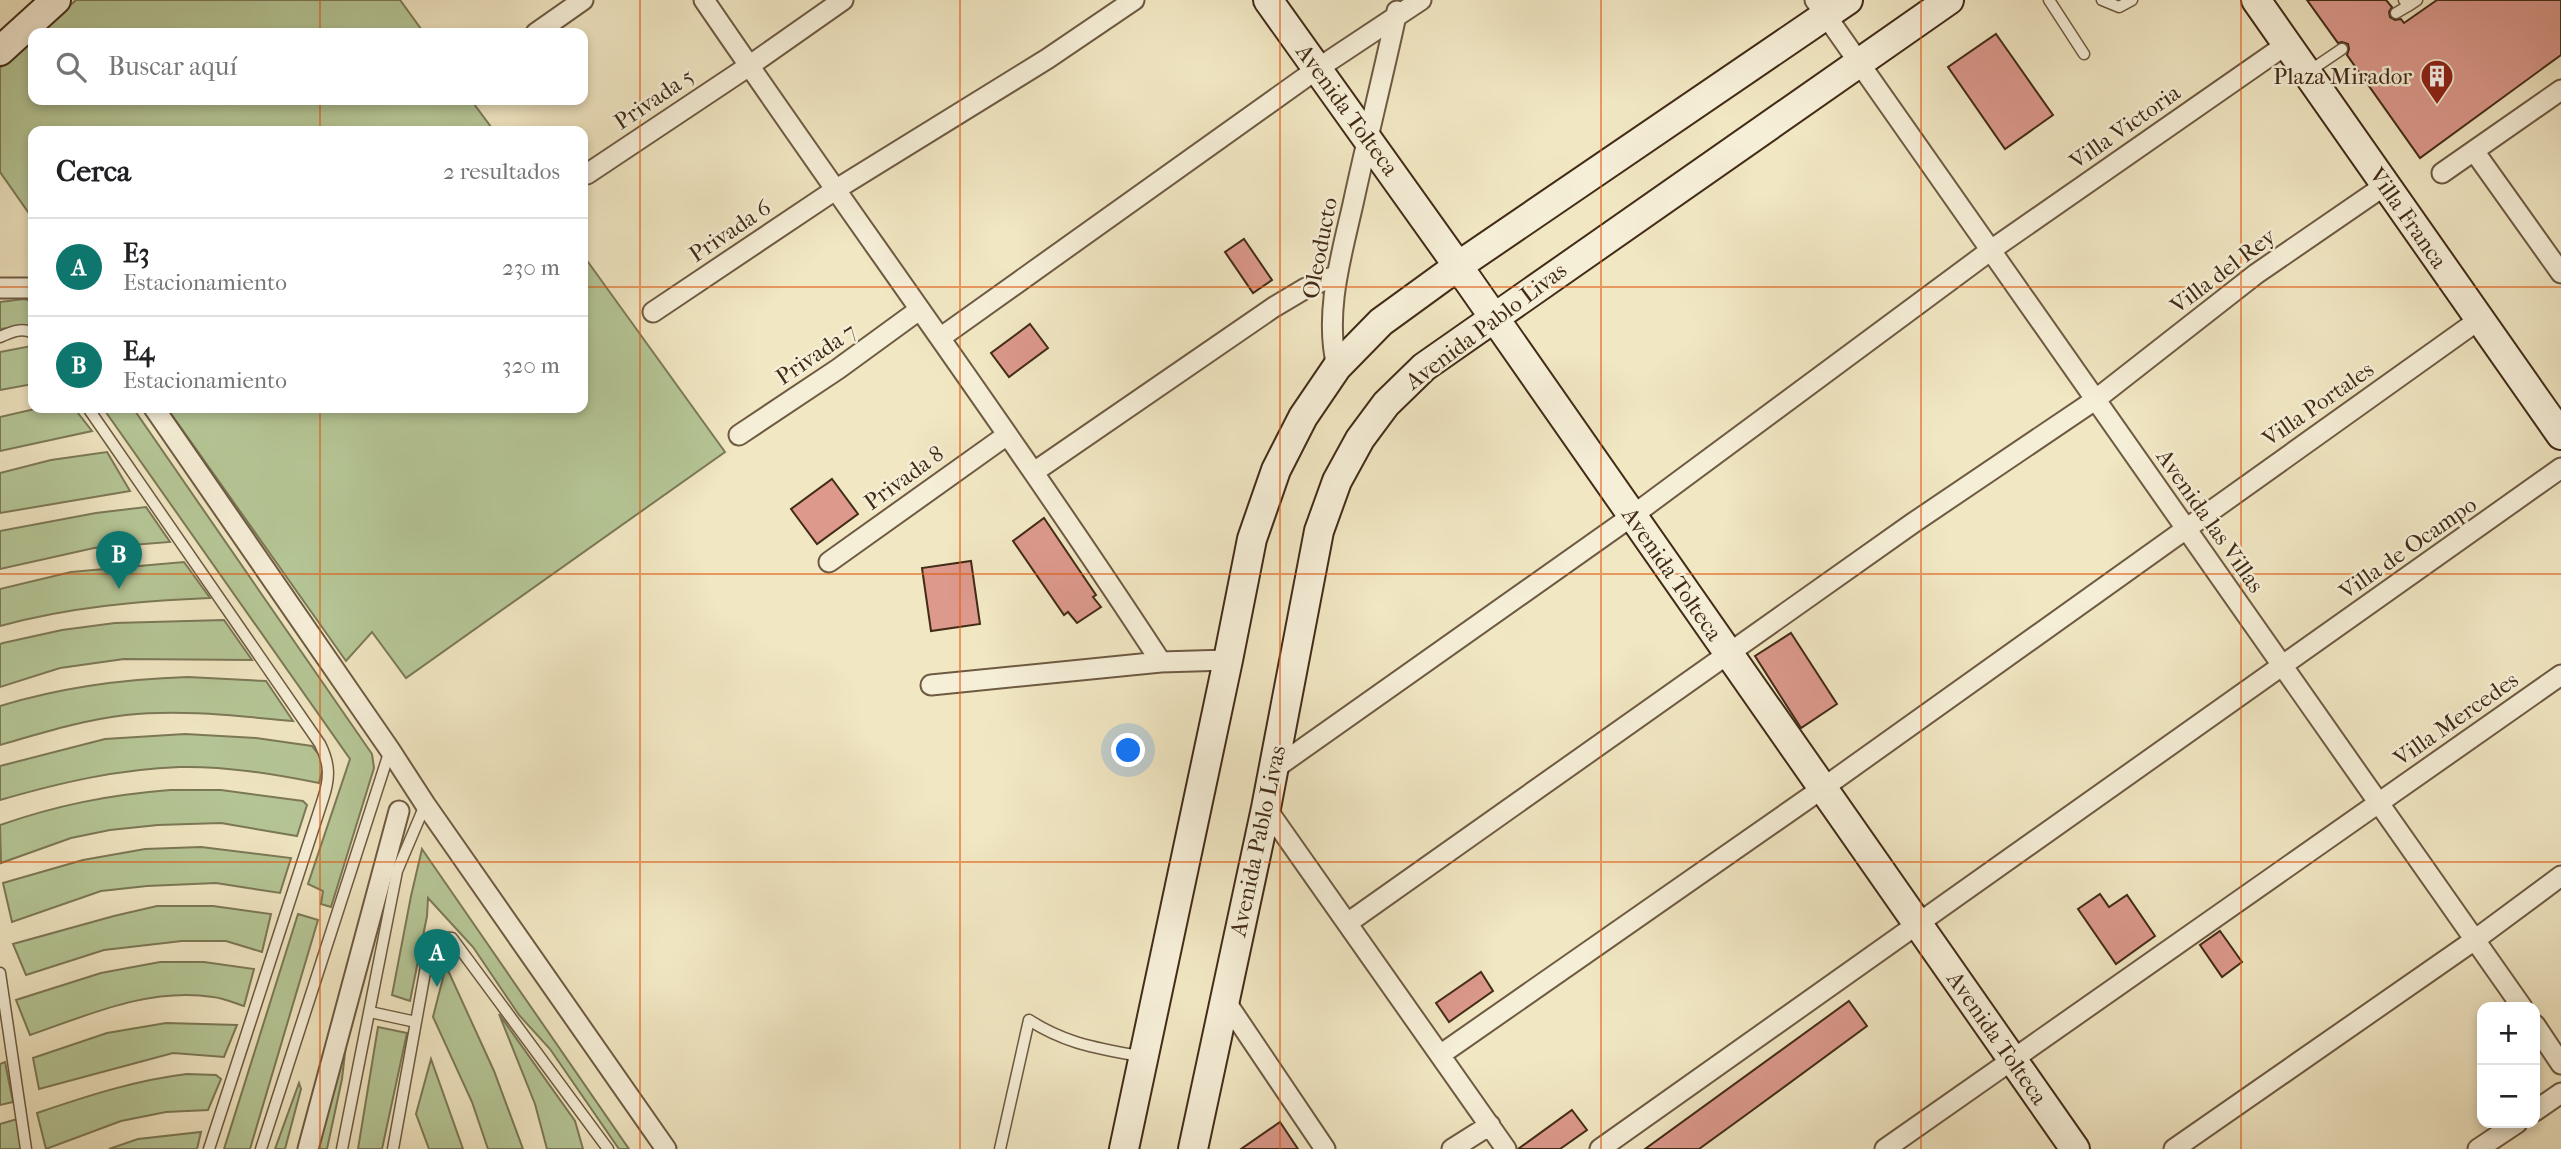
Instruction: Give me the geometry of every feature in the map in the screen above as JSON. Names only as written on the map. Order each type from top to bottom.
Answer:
[{"type":"main road","points":[[0,51],[56,0]]},
{"type":"main road","name":"Avenida Tolteca","points":[[1268,0],[1458,266],[2075,1149]]},
{"type":"main road","name":"Avenida Pablo Livas","points":[[1193,1149],[1274,769],[1319,531],[1337,481],[1360,439],[1386,404],[1424,367],[1949,0]]},
{"type":"main road","name":"Villa Franca","points":[[2256,0],[2561,435]]},
{"type":"main road","points":[[1124,1149],[1252,538],[1276,470],[1303,417],[1337,367],[1381,323],[1829,5]]},
{"type":"street","points":[[543,28],[583,0]]},
{"type":"street","points":[[704,0],[1034,472],[1161,662]]},
{"type":"street","name":"Privada 5","points":[[588,173],[843,0]]},
{"type":"street","name":"Privada 6","points":[[653,312],[835,190],[1047,59],[1134,0]]},
{"type":"street","points":[[940,338],[1398,9],[1421,0]]},
{"type":"street","points":[[1829,5],[1859,62]]},
{"type":"street","name":"Oleoducto","points":[[1337,367],[1332,322],[1337,275],[1398,9]]},
{"type":"street","name":"Villa Victoria","points":[[1274,769],[1632,516],[1991,250],[2287,44]]},
{"type":"street","name":"Avenida las Villas","points":[[1859,62],[2519,1002]]},
{"type":"street","points":[[2442,173],[2561,90]]},
{"type":"street","points":[[2474,151],[2561,273]]},
{"type":"street","name":"Villa del Rey","points":[[1349,922],[1913,523],[2095,400],[2256,274],[2384,186]]},
{"type":"street","points":[[1034,472],[1274,307],[1306,288],[1337,275]]},
{"type":"street","points":[[0,288],[28,288]]},
{"type":"street","name":"Privada 7","points":[[739,435],[838,369],[919,310]]},
{"type":"street","name":"Villa Portales","points":[[1440,1055],[1823,788],[2480,319]]},
{"type":"street","points":[[156,413],[666,1149]]},
{"type":"street","name":"Privada 8","points":[[830,562],[1007,435]]},
{"type":"street","name":"Villa de Ocampo","points":[[1600,1149],[2561,468]]},
{"type":"street","points":[[931,685],[1161,662],[1228,660]]},
{"type":"street","name":"Villa Mercedes","points":[[1885,1149],[2561,674]]},
{"type":"street","points":[[1266,808],[1349,922],[1506,1149]]},
{"type":"street","points":[[308,1149],[400,811]]},
{"type":"street","points":[[2174,1149],[2476,939],[2561,876]]},
{"type":"street","points":[[1224,999],[1325,1149]]},
{"type":"street","points":[[2540,1033],[2561,1064]]},
{"type":"street","points":[[2540,1108],[2561,1093]]},
{"type":"street","points":[[1452,1149],[1490,1125]]},
{"type":"street","points":[[2478,1149],[2510,1128]]},
{"type":"lane","points":[[2049,0],[2084,54]]},
{"type":"lane","points":[[2102,0],[2119,7],[2132,0]]},
{"type":"lane","points":[[2396,13],[2410,2]]},
{"type":"lane","points":[[2307,73],[2342,49]]},
{"type":"lane","points":[[0,337],[15,331],[28,331]]},
{"type":"lane","points":[[91,413],[313,733],[328,761],[329,780],[209,1149]]},
{"type":"lane","points":[[261,1149],[390,750]]},
{"type":"lane","points":[[342,1149],[397,871],[425,804]]},
{"type":"lane","points":[[393,1149],[429,950],[434,942],[443,937],[452,938],[608,1149]]},
{"type":"lane","points":[[0,973],[26,1149]]},
{"type":"lane","points":[[370,1012],[416,1023]]},
{"type":"lane","points":[[1000,1149],[1030,1020],[1052,1035],[1079,1045],[1143,1057]]},
{"type":"green space","points":[[76,0],[400,0],[420,28],[45,28]]},
{"type":"green space","points":[[28,43],[28,105],[475,105],[490,126],[28,126],[28,212],[0,172],[0,68]]},
{"type":"green space","points":[[588,262],[725,452],[406,678],[372,632],[346,661],[171,413],[588,413]]},
{"type":"green space","points":[[28,300],[28,326],[0,329],[0,302]]},
{"type":"green space","points":[[28,347],[28,385],[0,390],[0,352]]},
{"type":"green space","points":[[28,411],[28,413],[78,413],[92,431],[0,451],[0,417]]},
{"type":"green space","points":[[107,413],[136,413],[372,754],[374,768],[331,907],[321,904],[323,891],[308,884],[350,759]]},
{"type":"green space","points":[[107,452],[130,491],[0,513],[0,473],[51,460]]},
{"type":"green space","points":[[146,507],[170,542],[94,548],[0,569],[0,531],[96,513]]},
{"type":"green space","points":[[184,562],[210,598],[104,606],[0,626],[0,589],[71,572]]},
{"type":"green space","points":[[224,620],[252,660],[124,659],[60,668],[0,687],[0,644],[3,643],[62,630],[115,623]]},
{"type":"green space","points":[[188,677],[266,681],[293,721],[230,715],[147,713],[110,717],[0,745],[0,706],[93,685]]},
{"type":"green space","points":[[185,734],[256,738],[312,746],[325,762],[319,783],[250,771],[180,767],[89,778],[0,800],[0,766],[105,739]]},
{"type":"green space","points":[[170,790],[221,790],[303,801],[307,805],[297,836],[221,823],[158,825],[110,830],[71,838],[1,863],[0,825],[83,802]]},
{"type":"green space","points":[[201,847],[291,858],[280,893],[216,883],[147,886],[101,891],[12,922],[3,883],[83,860],[145,849]]},
{"type":"green space","points":[[422,849],[629,1149],[619,1149],[550,1049],[519,1015],[473,947],[428,898],[427,916],[410,1001],[392,995]]},
{"type":"green space","points":[[157,906],[213,906],[271,914],[262,952],[226,941],[182,941],[104,950],[26,975],[13,944],[114,916]]},
{"type":"green space","points":[[298,914],[318,920],[250,1149],[224,1149]]},
{"type":"green space","points":[[160,962],[204,962],[254,969],[244,1006],[225,999],[189,995],[143,999],[30,1035],[16,1000],[101,973]]},
{"type":"green space","points":[[446,966],[494,1071],[523,1149],[488,1149],[472,1102],[433,1017]]},
{"type":"green space","points":[[499,1014],[575,1121],[583,1149],[547,1149],[535,1104]]},
{"type":"green space","points":[[166,1023],[237,1025],[224,1057],[173,1053],[39,1089],[33,1058],[107,1033]]},
{"type":"green space","points":[[348,1027],[342,1079],[327,1149],[316,1149]]},
{"type":"green space","points":[[378,1027],[407,1033],[382,1149],[358,1149]]},
{"type":"green space","points":[[431,1059],[463,1149],[429,1149],[416,1114]]},
{"type":"green space","points":[[5,1062],[13,1102],[0,1105],[0,1064]]},
{"type":"green space","points":[[187,1074],[216,1075],[221,1079],[208,1110],[166,1112],[121,1121],[46,1149],[37,1113],[130,1084]]},
{"type":"green space","points":[[299,1083],[301,1089],[285,1149],[275,1149]]},
{"type":"green space","points":[[17,1119],[22,1149],[0,1149],[0,1124]]},
{"type":"green space","points":[[201,1132],[197,1149],[109,1149],[138,1139]]},
{"type":"building","name":"Plaza Mirador","points":[[2307,0],[2386,0],[2392,7],[2390,17],[2401,19],[2404,23],[2437,0],[2561,0],[2561,55],[2420,158],[2347,55],[2348,44],[2338,43]]},
{"type":"building","points":[[1996,34],[2053,115],[2005,149],[1948,67]]},
{"type":"building","points":[[1244,239],[1272,280],[1253,293],[1225,252]]},
{"type":"building","points":[[1030,324],[1048,348],[1009,377],[991,353]]},
{"type":"building","points":[[832,479],[858,514],[817,544],[791,509]]},
{"type":"building","points":[[1044,518],[1096,595],[1093,597],[1101,607],[1077,623],[1068,612],[1064,615],[1013,541]]},
{"type":"building","points":[[971,561],[980,624],[931,631],[922,568]]},
{"type":"building","points":[[1791,633],[1837,704],[1801,728],[1755,656]]},
{"type":"building","points":[[2100,894],[2109,907],[2127,895],[2155,936],[2116,964],[2078,909]]},
{"type":"building","points":[[2220,931],[2242,962],[2222,977],[2200,945]]},
{"type":"building","points":[[1481,972],[1493,991],[1449,1022],[1436,1003]]},
{"type":"building","points":[[1849,1001],[1867,1026],[1699,1149],[1645,1149]]},
{"type":"building","points":[[1572,1110],[1587,1130],[1560,1149],[1518,1149]]},
{"type":"building","points":[[1280,1122],[1298,1149],[1241,1149]]},
{"type":"place","name":"Plaza Mirador","points":[[2437,106]]},
{"type":"place","name":"E4","points":[[119,589]]},
{"type":"place","name":"E3","points":[[437,987]]}]
